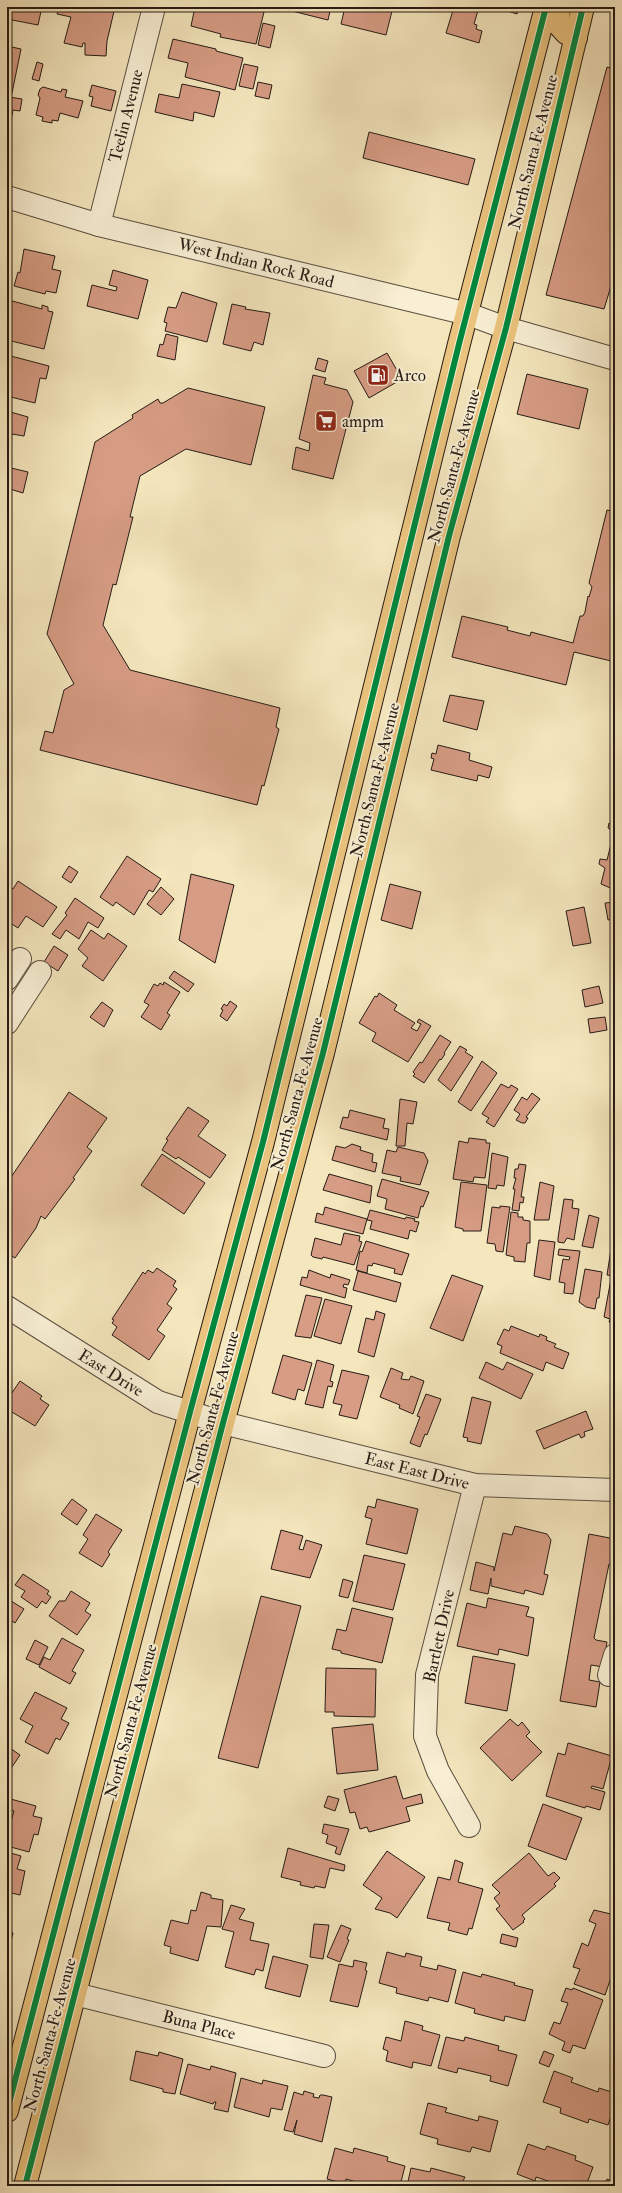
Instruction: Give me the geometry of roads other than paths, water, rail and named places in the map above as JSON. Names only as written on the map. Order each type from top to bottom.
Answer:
[{"type":"main road","name":"North Santa Fe Avenue","points":[[7,2111],[190,1412],[263,1142],[459,344],[468,314],[546,7]]},
{"type":"main road","points":[[560,7],[558,24],[566,33],[576,38]]},
{"type":"main road","name":"North Santa Fe Avenue","points":[[25,2186],[223,1423],[323,1053],[449,536],[506,328],[583,7]]},
{"type":"street","name":"Teelin Avenue","points":[[99,225],[154,7]]},
{"type":"street","name":"West Indian Rock Road","points":[[7,197],[99,225],[468,314],[506,328],[615,359]]},
{"type":"street","points":[[7,979],[20,959]]},
{"type":"street","points":[[7,1023],[40,972]]},
{"type":"street","name":"East Drive","points":[[7,1307],[158,1402],[223,1423]]},
{"type":"street","name":"East East Drive","points":[[223,1423],[475,1485],[615,1490]]},
{"type":"street","name":"Bartlett Drive","points":[[469,1826],[438,1771],[425,1736],[427,1675],[475,1485]]},
{"type":"street","name":"Buna Place","points":[[75,1994],[324,2056]]},
{"type":"place","name":"Arco","points":[[378,375]]},
{"type":"place","name":"ampm","points":[[326,421]]}]
